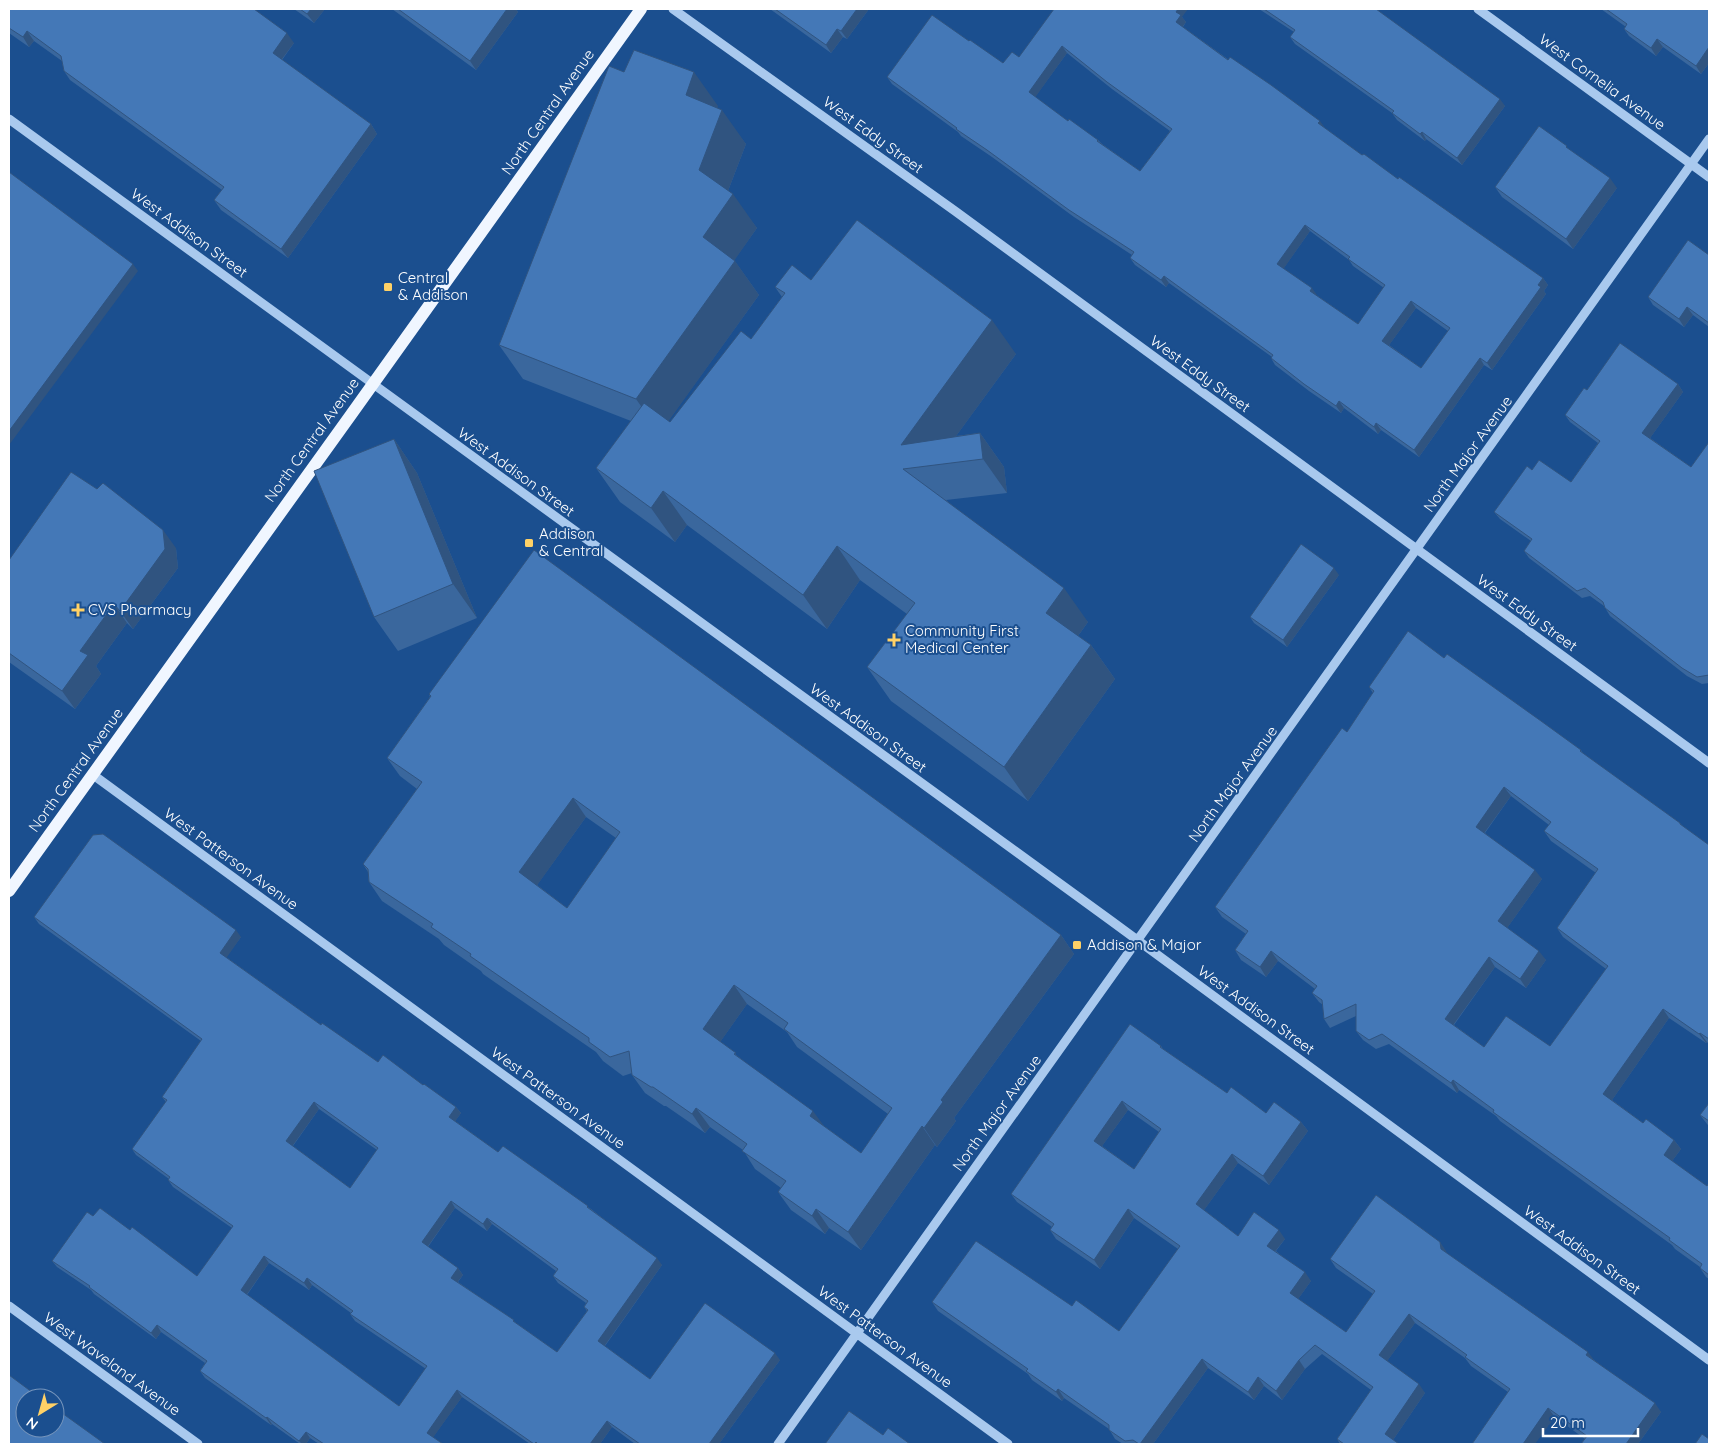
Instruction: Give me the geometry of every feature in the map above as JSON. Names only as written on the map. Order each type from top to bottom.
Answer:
[{"type":"main road","name":"North Central Avenue","points":[[9,891],[641,9]]},
{"type":"street","name":"West Eddy Street","points":[[674,9],[955,211],[1709,763]]},
{"type":"street","name":"West Cornelia Avenue","points":[[1478,9],[1709,177]]},
{"type":"street","name":"West Addison Street","points":[[9,120],[1138,940],[1709,1360]]},
{"type":"street","name":"North Major Avenue","points":[[778,1444],[1709,139]]},
{"type":"street","name":"West Patterson Avenue","points":[[92,774],[1008,1444]]},
{"type":"street","name":"West Waveland Avenue","points":[[9,1306],[198,1444]]},
{"type":"building","points":[[9,9],[254,9],[287,33],[273,53],[371,124],[281,249],[214,200],[224,187],[64,71],[61,56],[27,31],[23,37],[9,28]]},
{"type":"building","points":[[300,9],[311,9],[307,14]]},
{"type":"building","points":[[398,9],[507,9],[470,61]]},
{"type":"building","points":[[775,9],[857,9],[841,31],[837,29],[826,45]]},
{"type":"building","points":[[1054,9],[1178,9],[1176,12],[1181,15],[1176,22],[1228,60],[1230,57],[1271,85],[1362,155],[1364,154],[1398,179],[1399,177],[1543,278],[1538,285],[1541,287],[1487,363],[1480,358],[1414,450],[1376,423],[1374,427],[1339,401],[1336,406],[1304,384],[1271,358],[1273,355],[1164,276],[1161,280],[1130,258],[1134,252],[1069,210],[887,77],[932,15],[1003,63],[1012,52],[1019,57]],"holes":[[[1062,46],[1107,82],[1172,129],[1140,171],[1029,92]],[[1305,225],[1385,285],[1358,324],[1310,291],[1312,288],[1277,264]],[[1411,301],[1450,328],[1421,368],[1382,341]]]},
{"type":"building","points":[[1264,9],[1376,9],[1500,99],[1457,158],[1422,132],[1420,134],[1392,113],[1394,111],[1290,37],[1295,30]]},
{"type":"building","points":[[1606,9],[1709,9],[1709,47],[1696,66],[1657,39],[1651,48],[1624,29],[1627,24]]},
{"type":"building","points":[[634,50],[694,72],[686,95],[722,110],[699,170],[733,194],[703,237],[735,261],[636,399],[499,345],[609,66],[624,72]]},
{"type":"building","points":[[1539,126],[1610,178],[1566,239],[1495,187]]},
{"type":"building","points":[[9,172],[133,264],[9,431]]},
{"type":"building","points":[[857,220],[992,320],[901,445],[980,433],[983,459],[903,469],[1064,588],[1046,613],[1091,645],[1004,767],[867,667],[915,603],[837,546],[803,595],[663,491],[651,508],[596,468],[644,403],[670,422],[741,331],[751,339],[785,293],[775,287],[792,265],[811,280]]},
{"type":"building","points":[[1688,240],[1709,255],[1709,323],[1687,307],[1679,319],[1648,297]]},
{"type":"building","points":[[1620,343],[1678,384],[1642,433],[1691,467],[1709,442],[1709,675],[1697,677],[1682,668],[1605,608],[1603,602],[1585,588],[1577,591],[1524,551],[1532,539],[1494,512],[1527,466],[1532,470],[1539,460],[1571,482],[1600,441],[1565,415],[1584,388],[1587,390]]},
{"type":"building","points":[[394,439],[453,584],[374,617],[314,471]]},
{"type":"building","name":"CVS Pharmacy","points":[[71,472],[97,489],[103,483],[163,530],[165,549],[120,611],[114,604],[80,651],[88,655],[62,691],[9,653],[9,560]]},
{"type":"building","points":[[1301,544],[1334,568],[1283,640],[1250,617]]},
{"type":"building","points":[[534,550],[1061,935],[941,1100],[943,1102],[924,1128],[922,1126],[848,1232],[816,1209],[812,1216],[778,1192],[786,1181],[742,1151],[747,1144],[696,1108],[692,1114],[632,1075],[629,1051],[610,1057],[589,1042],[589,1038],[431,927],[433,924],[369,882],[368,869],[363,864],[422,782],[387,758],[431,696],[429,694]],"holes":[[[573,798],[620,832],[567,908],[519,872]],[[734,985],[788,1023],[784,1029],[892,1108],[861,1153],[810,1116],[813,1111],[734,1054],[736,1053],[703,1029]]]},
{"type":"building","points":[[1408,631],[1444,658],[1447,654],[1709,845],[1709,1039],[1663,1009],[1603,1094],[1643,1123],[1646,1119],[1674,1140],[1664,1155],[1707,1186],[1709,1183],[1709,1275],[1700,1268],[1702,1264],[1669,1240],[1670,1238],[1493,1112],[1494,1110],[1453,1080],[1451,1083],[1382,1034],[1369,1040],[1356,1031],[1356,1004],[1324,1019],[1322,1000],[1312,993],[1317,986],[1271,951],[1260,967],[1235,950],[1248,931],[1215,907],[1342,728],[1347,732],[1374,691],[1369,687]],"holes":[[[1504,787],[1551,822],[1544,831],[1598,869],[1557,928],[1608,966],[1550,1046],[1506,1016],[1484,1047],[1445,1019],[1489,957],[1520,979],[1539,951],[1498,921],[1535,870],[1476,827]]]},
{"type":"building","points":[[103,834],[236,930],[220,953],[321,1025],[322,1023],[378,1062],[383,1055],[456,1107],[449,1117],[498,1152],[503,1146],[657,1258],[598,1341],[650,1379],[705,1303],[775,1353],[709,1444],[640,1444],[607,1421],[590,1444],[538,1444],[536,1442],[534,1444],[457,1390],[427,1433],[443,1444],[324,1444],[306,1432],[299,1441],[200,1371],[207,1361],[157,1325],[151,1333],[90,1286],[52,1261],[87,1212],[93,1216],[100,1208],[130,1230],[132,1227],[197,1276],[233,1226],[168,1180],[170,1177],[132,1149],[167,1100],[162,1097],[202,1039],[34,917],[93,835]],"holes":[[[314,1102],[378,1148],[350,1188],[286,1141]],[[451,1201],[483,1224],[487,1218],[558,1269],[553,1276],[588,1301],[584,1307],[588,1310],[557,1352],[514,1320],[451,1278],[458,1268],[422,1242]],[[264,1256],[304,1283],[307,1278],[353,1311],[350,1314],[427,1366],[399,1406],[241,1290]]]},
{"type":"building","points":[[1130,1024],[1227,1093],[1231,1087],[1266,1113],[1274,1102],[1301,1122],[1263,1176],[1232,1154],[1196,1204],[1238,1236],[1254,1212],[1279,1230],[1267,1246],[1305,1272],[1290,1293],[1346,1332],[1375,1291],[1330,1259],[1376,1195],[1440,1242],[1441,1249],[1588,1352],[1586,1355],[1655,1403],[1626,1444],[1581,1444],[1587,1436],[1548,1408],[1523,1444],[1472,1444],[1510,1389],[1465,1357],[1467,1355],[1409,1314],[1379,1355],[1419,1384],[1385,1434],[1399,1444],[1344,1444],[1337,1439],[1373,1387],[1315,1345],[1299,1360],[1276,1391],[1258,1377],[1248,1392],[1202,1359],[1140,1444],[1133,1440],[1125,1441],[1109,1430],[1109,1425],[1058,1389],[1056,1392],[1026,1371],[1028,1369],[932,1302],[976,1241],[1072,1306],[1076,1300],[1119,1331],[1180,1246],[1128,1209],[1094,1260],[1050,1230],[1054,1224],[1011,1194]],"holes":[[[1122,1101],[1161,1129],[1134,1169],[1094,1141]]]},
{"type":"building","points":[[1709,1103],[1709,1121],[1700,1115]]},
{"type":"building","points":[[9,1375],[27,1388],[15,1388],[15,1438],[65,1438],[65,1415],[105,1444],[9,1444]]},
{"type":"building","points":[[849,1411],[883,1435],[888,1428],[910,1444],[825,1444]]},
{"type":"building","points":[[1702,1434],[1709,1439],[1709,1444],[1695,1444]]},
{"type":"place","name":"Central & Addison","points":[[388,287]]},
{"type":"place","name":"Addison & Central","points":[[529,543]]},
{"type":"place","name":"CVS Pharmacy","points":[[78,610]]},
{"type":"place","name":"Community First Medical Center","points":[[894,640]]},
{"type":"place","name":"Addison & Major","points":[[1077,945]]}]
